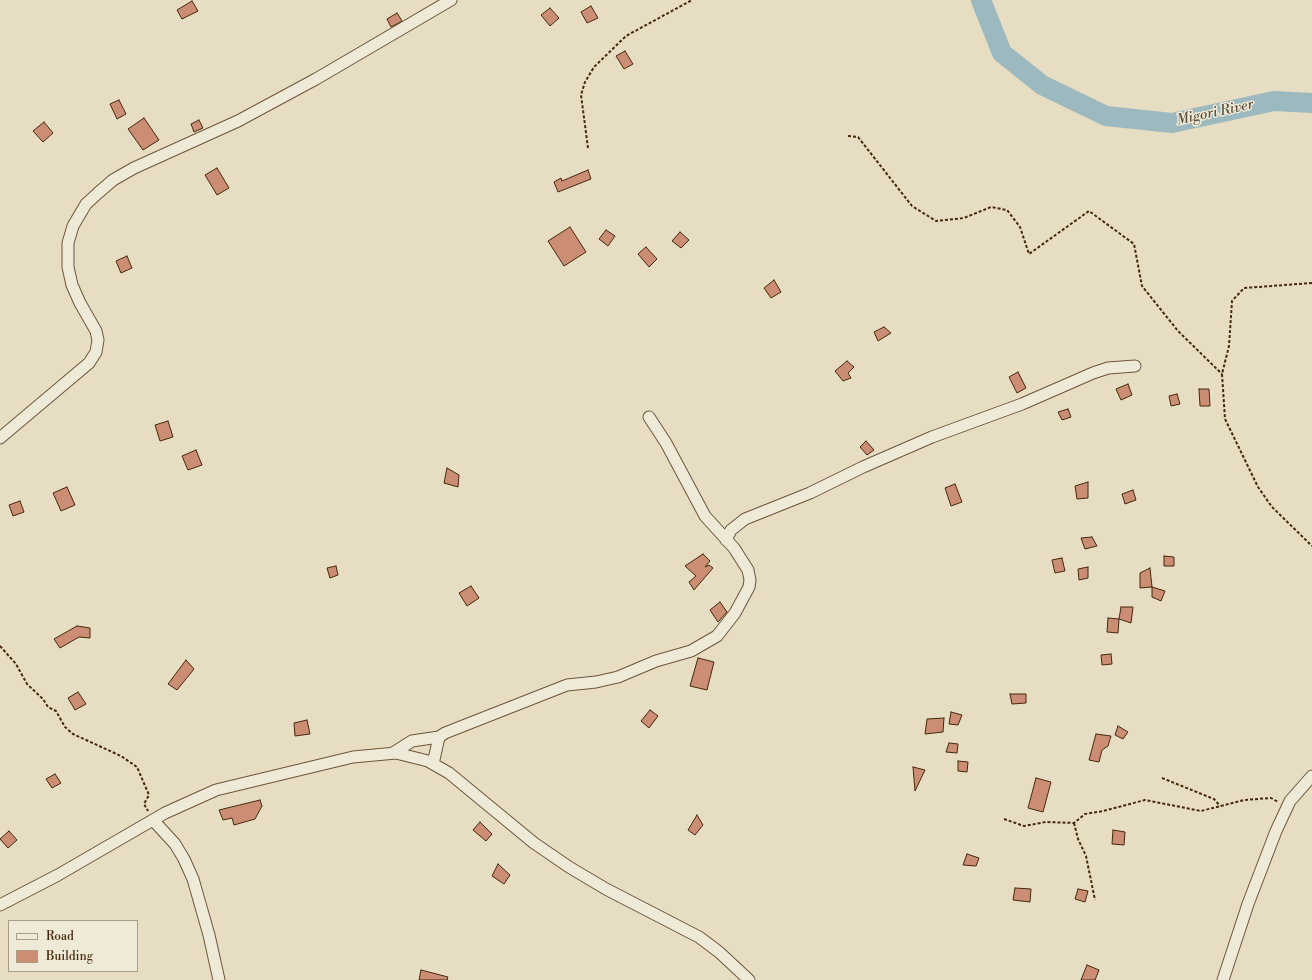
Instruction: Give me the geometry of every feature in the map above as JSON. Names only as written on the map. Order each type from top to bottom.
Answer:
[{"type":"street","points":[[0,438],[89,363],[96,352],[98,340],[96,331],[72,285],[68,267],[68,249],[72,226],[86,204],[113,180],[134,168],[245,117],[451,0]]},
{"type":"street","points":[[726,540],[731,530],[745,519],[810,493],[863,467],[932,437],[1022,404],[1093,373],[1108,368],[1135,366]]},
{"type":"street","points":[[393,753],[412,741],[439,737],[466,723],[507,709],[567,685],[596,682],[618,677],[656,661],[691,651],[710,641],[728,624],[745,595],[750,580],[745,565],[705,516],[672,453],[649,417]]},
{"type":"street","points":[[433,764],[439,737]]},
{"type":"street","points":[[0,905],[58,875],[182,804],[216,790],[353,757],[393,753],[409,756],[433,764],[449,773],[534,843],[606,890],[699,937],[719,952],[749,980]]},
{"type":"street","points":[[1224,980],[1248,904],[1266,854],[1285,810],[1298,790],[1312,776]]},
{"type":"street","points":[[153,820],[175,844],[184,859],[192,879],[209,935],[219,980]]},
{"type":"path","points":[[588,148],[581,95],[594,68],[626,36],[692,0]]},
{"type":"path","points":[[848,136],[858,137],[912,206],[936,222],[964,218],[992,207],[1007,210],[1020,227],[1029,254],[1089,211],[1134,244],[1142,286],[1178,331],[1222,374]]},
{"type":"path","points":[[1312,282],[1244,288],[1232,301],[1229,346],[1222,374],[1225,419],[1258,487],[1272,506],[1312,546]]},
{"type":"path","points":[[0,646],[16,664],[27,684],[43,699],[48,707],[56,711],[65,727],[73,734],[116,754],[137,767],[149,795],[144,804],[153,820]]},
{"type":"path","points":[[1162,778],[1214,799],[1220,806]]},
{"type":"path","points":[[1004,820],[1024,826],[1046,822],[1074,823],[1085,814],[1145,800],[1201,811],[1244,800],[1270,798],[1281,804],[1285,810]]},
{"type":"path","points":[[1074,823],[1078,839],[1086,856],[1095,900]]},
{"type":"building","points":[[192,1],[198,11],[182,19],[177,10]]},
{"type":"building","points":[[591,6],[598,18],[587,23],[581,12]]},
{"type":"building","points":[[550,8],[559,18],[550,26],[541,15]]},
{"type":"building","points":[[397,13],[402,21],[391,27],[387,19]]},
{"type":"building","points":[[625,51],[633,64],[624,69],[616,56]]},
{"type":"building","points":[[119,100],[126,114],[117,119],[110,104]]},
{"type":"building","points":[[144,118],[159,140],[143,150],[128,129]]},
{"type":"building","points":[[199,120],[203,128],[194,132],[191,124]]},
{"type":"building","points":[[44,122],[53,133],[43,142],[33,131]]},
{"type":"building","points":[[217,168],[229,188],[217,195],[205,175]]},
{"type":"building","points":[[588,170],[591,179],[558,192],[554,182],[561,178],[562,181]]},
{"type":"building","points":[[570,227],[586,252],[564,266],[548,241]]},
{"type":"building","points":[[606,230],[615,236],[608,246],[599,239]]},
{"type":"building","points":[[680,232],[689,240],[681,248],[672,241]]},
{"type":"building","points":[[646,247],[657,259],[649,267],[638,254]]},
{"type":"building","points":[[127,256],[132,268],[121,273],[116,261]]},
{"type":"building","points":[[774,280],[781,292],[771,298],[764,288]]},
{"type":"building","points":[[884,327],[891,333],[878,341],[874,332]]},
{"type":"building","points":[[847,361],[854,367],[848,373],[851,378],[843,381],[835,371]]},
{"type":"building","points":[[1018,372],[1026,388],[1017,393],[1009,377]]},
{"type":"building","points":[[1128,384],[1132,395],[1121,400],[1116,389]]},
{"type":"building","points":[[1199,389],[1209,389],[1210,406],[1200,406]]},
{"type":"building","points":[[1177,394],[1180,404],[1171,406],[1169,396]]},
{"type":"building","points":[[1068,409],[1071,417],[1062,420],[1058,412]]},
{"type":"building","points":[[168,421],[173,437],[160,441],[155,425]]},
{"type":"building","points":[[866,441],[874,450],[867,455],[860,447]]},
{"type":"building","points":[[196,450],[202,465],[188,470],[182,456]]},
{"type":"building","points":[[447,468],[459,475],[458,487],[444,483]]},
{"type":"building","points":[[1088,482],[1088,498],[1077,499],[1075,486]]},
{"type":"building","points":[[955,484],[962,502],[951,506],[945,488]]},
{"type":"building","points":[[67,487],[75,505],[61,511],[53,493]]},
{"type":"building","points":[[1133,490],[1136,500],[1125,504],[1122,494]]},
{"type":"building","points":[[20,501],[24,512],[13,516],[9,505]]},
{"type":"building","points":[[1092,537],[1097,546],[1085,549],[1081,538]]},
{"type":"building","points":[[703,554],[710,561],[705,567],[709,565],[713,568],[694,590],[689,582],[696,576],[685,566]]},
{"type":"building","points":[[1164,556],[1174,557],[1174,566],[1164,566]]},
{"type":"building","points":[[1062,558],[1065,571],[1055,573],[1052,560]]},
{"type":"building","points":[[336,566],[338,575],[330,578],[327,568]]},
{"type":"building","points":[[1088,567],[1088,578],[1079,580],[1078,569]]},
{"type":"building","points":[[1150,568],[1152,587],[1140,588],[1140,573]]},
{"type":"building","points":[[471,586],[479,598],[467,606],[459,593]]},
{"type":"building","points":[[1152,587],[1165,591],[1161,601],[1152,597]]},
{"type":"building","points":[[720,602],[727,612],[718,622],[710,610]]},
{"type":"building","points":[[1121,607],[1133,607],[1131,623],[1119,619]]},
{"type":"building","points":[[1108,618],[1119,619],[1118,633],[1107,632]]},
{"type":"building","points":[[77,626],[90,628],[90,638],[79,637],[60,648],[54,639]]},
{"type":"building","points":[[1111,654],[1112,664],[1102,665],[1101,655]]},
{"type":"building","points":[[698,658],[714,662],[707,690],[690,686]]},
{"type":"building","points":[[186,660],[194,669],[177,690],[168,684]]},
{"type":"building","points":[[78,692],[86,704],[75,710],[68,698]]},
{"type":"building","points":[[1010,694],[1026,694],[1026,703],[1012,704]]},
{"type":"building","points":[[650,710],[658,716],[649,728],[641,721]]},
{"type":"building","points":[[951,712],[962,715],[958,725],[949,724]]},
{"type":"building","points":[[944,718],[943,732],[925,734],[927,719]]},
{"type":"building","points":[[307,720],[310,734],[295,736],[294,723]]},
{"type":"building","points":[[1118,726],[1128,732],[1123,739],[1115,735]]},
{"type":"building","points":[[1096,734],[1111,736],[1108,746],[1102,750],[1099,762],[1089,760]]},
{"type":"building","points":[[949,743],[958,744],[957,753],[946,752]]},
{"type":"building","points":[[958,761],[968,762],[967,772],[958,771]]},
{"type":"building","points":[[913,767],[925,770],[915,791]]},
{"type":"building","points":[[55,774],[61,783],[52,788],[46,779]]},
{"type":"building","points":[[1036,778],[1051,782],[1043,812],[1028,808]]},
{"type":"building","points":[[260,800],[262,806],[255,819],[234,825],[232,818],[223,820],[219,810]]},
{"type":"building","points":[[697,815],[703,825],[695,835],[688,830]]},
{"type":"building","points":[[480,822],[492,834],[486,841],[473,830]]},
{"type":"building","points":[[1113,830],[1125,832],[1124,845],[1112,844]]},
{"type":"building","points":[[9,831],[17,840],[8,848],[0,839]]},
{"type":"building","points":[[967,854],[979,858],[976,866],[963,865]]},
{"type":"building","points":[[498,864],[510,875],[504,884],[492,876]]},
{"type":"building","points":[[1015,888],[1031,889],[1030,902],[1013,900]]},
{"type":"building","points":[[1078,889],[1088,891],[1085,902],[1075,899]]},
{"type":"building","points":[[1087,965],[1099,970],[1095,980],[1081,980]]},
{"type":"building","points":[[421,970],[448,977],[447,980],[419,980]]},
{"type":"waterway","name":"Migori River","points":[[981,0],[1002,53],[1042,85],[1106,116],[1172,123],[1274,101],[1312,103]]}]
